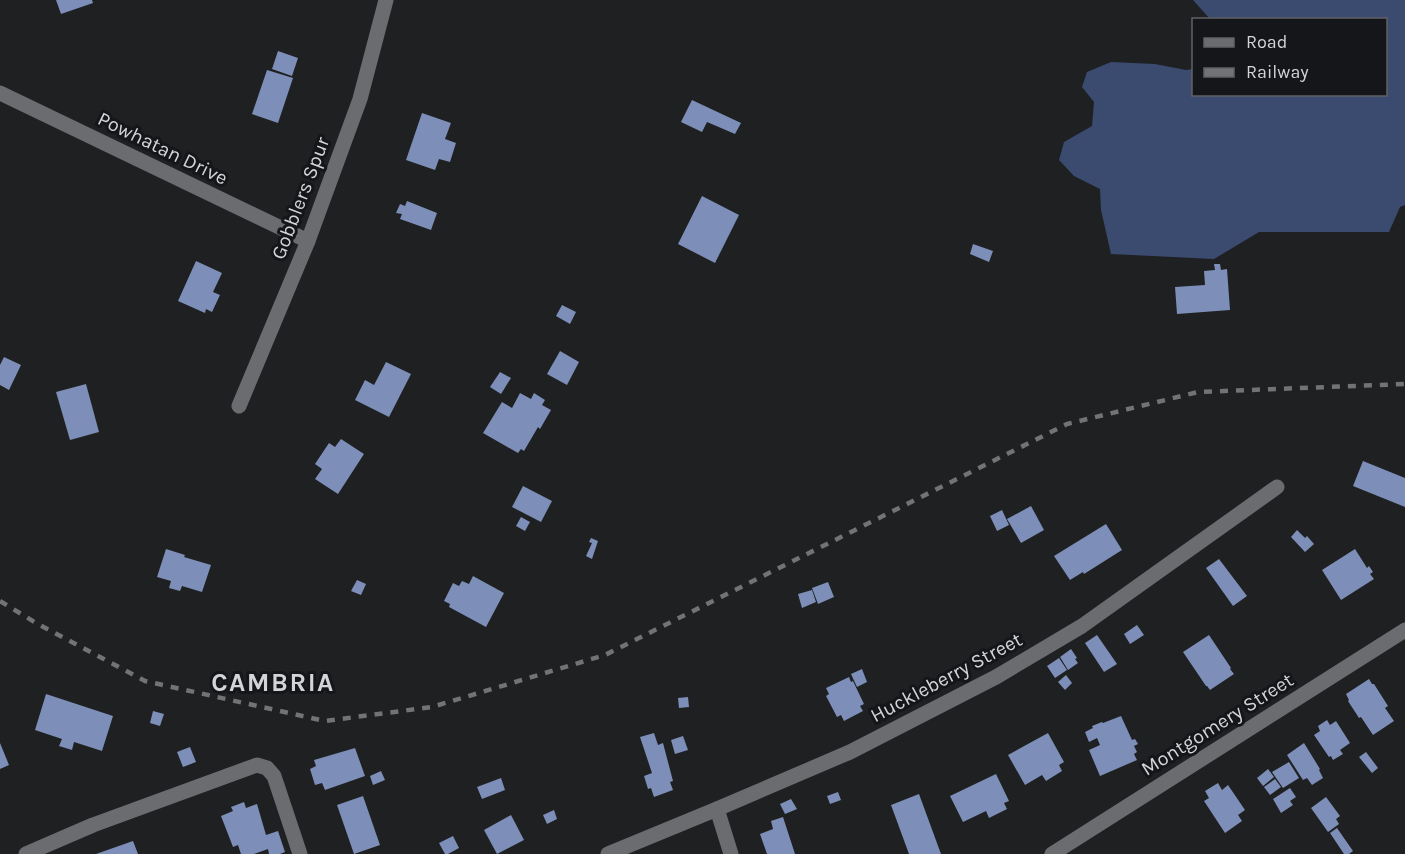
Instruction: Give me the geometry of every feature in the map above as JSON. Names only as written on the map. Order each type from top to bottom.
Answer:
[{"type":"street","name":"Gobblers Spur","points":[[239,406],[308,241],[360,99],[386,0]]},
{"type":"street","name":"Powhatan Drive","points":[[0,93],[308,241]]},
{"type":"street","name":"Huckleberry Street","points":[[608,854],[850,752],[996,677],[1082,626],[1277,487]]},
{"type":"street","name":"Montgomery Street","points":[[1052,854],[1405,630]]},
{"type":"street","points":[[26,854],[93,825],[257,765],[267,768],[274,776],[300,854]]},
{"type":"street","points":[[717,809],[731,854]]},
{"type":"shaded area","points":[[1193,0],[1405,0],[1405,205],[1400,207],[1389,232],[1259,232],[1214,259],[1111,254],[1101,210],[1100,189],[1074,176],[1059,160],[1064,142],[1092,126],[1094,102],[1082,87],[1087,72],[1111,62],[1155,64],[1192,69],[1192,96],[1387,96],[1387,18],[1209,18]]},
{"type":"building","points":[[56,0],[92,0],[93,3],[61,14]]},
{"type":"building","points":[[278,51],[298,58],[292,76],[272,69]]},
{"type":"building","points":[[267,70],[293,78],[278,123],[252,114]]},
{"type":"building","points":[[692,100],[741,123],[735,134],[707,122],[702,132],[681,122]]},
{"type":"building","points":[[422,113],[451,123],[445,139],[456,143],[450,162],[439,159],[435,170],[406,160]]},
{"type":"building","points":[[702,196],[739,215],[715,263],[678,244]]},
{"type":"building","points":[[407,201],[437,213],[431,230],[400,219],[402,214],[396,213],[400,204],[405,206]]},
{"type":"building","points":[[973,244],[993,251],[989,262],[970,254]]},
{"type":"building","points":[[196,261],[222,273],[213,292],[220,295],[212,312],[206,309],[205,313],[178,301]]},
{"type":"building","points":[[1214,264],[1220,264],[1221,270],[1227,269],[1230,310],[1177,314],[1175,287],[1205,285],[1204,271],[1215,270]]},
{"type":"building","points":[[562,305],[576,312],[570,324],[556,316]]},
{"type":"building","points":[[560,351],[579,362],[567,385],[547,374]]},
{"type":"building","points":[[4,357],[21,365],[9,390],[0,385],[0,365]]},
{"type":"building","points":[[386,362],[411,374],[389,417],[355,400],[365,380],[374,385]]},
{"type":"building","points":[[500,372],[511,378],[501,394],[490,387]]},
{"type":"building","points":[[86,384],[99,432],[70,440],[56,392]]},
{"type":"building","points":[[520,393],[531,399],[534,393],[545,400],[542,405],[551,410],[524,451],[521,449],[518,453],[483,433],[502,402],[512,408]]},
{"type":"building","points":[[341,439],[364,454],[338,494],[315,479],[322,469],[315,464],[329,443],[335,447]]},
{"type":"building","points":[[1363,461],[1405,478],[1405,507],[1353,486]]},
{"type":"building","points":[[523,486],[552,501],[541,522],[512,507]]},
{"type":"building","points":[[1031,506],[1044,530],[1021,543],[1007,519]]},
{"type":"building","points":[[1002,510],[1009,525],[997,531],[990,516]]},
{"type":"building","points":[[521,517],[530,522],[525,531],[516,526]]},
{"type":"building","points":[[1106,524],[1122,550],[1070,580],[1054,556]]},
{"type":"building","points":[[1297,530],[1314,544],[1305,552],[1291,537]]},
{"type":"building","points":[[591,538],[598,541],[592,559],[586,556],[592,543],[589,542]]},
{"type":"building","points":[[166,549],[211,565],[202,592],[182,586],[180,591],[169,588],[171,581],[157,577]]},
{"type":"building","points":[[1355,549],[1367,568],[1369,566],[1373,572],[1370,574],[1374,579],[1341,600],[1322,570]]},
{"type":"building","points":[[1219,559],[1247,596],[1233,606],[1206,568]]},
{"type":"building","points":[[473,576],[504,593],[486,627],[449,607],[450,604],[444,601],[453,583],[459,586],[462,581],[469,584]]},
{"type":"building","points":[[357,580],[366,584],[361,595],[351,591]]},
{"type":"building","points":[[828,582],[834,597],[818,604],[812,588]]},
{"type":"building","points":[[812,590],[816,602],[802,608],[798,594]]},
{"type":"building","points":[[1137,625],[1144,635],[1130,644],[1124,634]]},
{"type":"building","points":[[1097,635],[1117,664],[1104,672],[1085,643]]},
{"type":"building","points":[[1209,635],[1234,674],[1210,690],[1183,652]]},
{"type":"building","points":[[1071,649],[1078,663],[1068,670],[1060,657]]},
{"type":"building","points":[[1059,658],[1067,670],[1055,678],[1047,666]]},
{"type":"building","points":[[862,669],[867,682],[857,687],[851,674]]},
{"type":"building","points":[[1066,675],[1072,683],[1065,690],[1058,682]]},
{"type":"building","points":[[849,677],[864,704],[860,706],[863,711],[844,721],[841,715],[837,717],[826,696],[829,694],[826,688]]},
{"type":"building","points":[[1369,679],[1388,706],[1385,708],[1394,721],[1373,735],[1361,717],[1359,718],[1346,694]]},
{"type":"building","points":[[46,694],[113,716],[102,751],[74,742],[72,750],[59,746],[62,739],[35,730]]},
{"type":"building","points":[[688,697],[689,707],[679,708],[678,698]]},
{"type":"building","points":[[153,711],[164,714],[160,726],[150,723]]},
{"type":"building","points":[[1121,716],[1132,740],[1135,739],[1138,744],[1134,746],[1137,760],[1100,776],[1089,750],[1100,745],[1097,738],[1089,742],[1085,732],[1093,728],[1092,726]]},
{"type":"building","points":[[1327,720],[1330,725],[1336,721],[1350,743],[1340,750],[1343,754],[1333,760],[1314,735],[1320,731],[1318,726]]},
{"type":"building","points":[[654,733],[658,745],[663,743],[673,781],[670,782],[673,790],[654,797],[651,788],[648,789],[644,776],[652,773],[640,737]]},
{"type":"building","points":[[1048,733],[1064,762],[1059,765],[1062,771],[1046,781],[1042,775],[1025,785],[1008,755]]},
{"type":"building","points":[[683,736],[688,750],[675,754],[671,740]]},
{"type":"building","points":[[0,743],[9,765],[0,769]]},
{"type":"building","points":[[1304,743],[1323,778],[1312,785],[1307,778],[1303,780],[1287,755]]},
{"type":"building","points":[[190,747],[196,762],[183,767],[177,752]]},
{"type":"building","points":[[355,748],[365,776],[325,790],[322,783],[315,785],[310,769],[316,766],[314,760]]},
{"type":"building","points":[[1366,752],[1378,768],[1372,773],[1359,757]]},
{"type":"building","points":[[1289,762],[1299,778],[1283,788],[1272,772]]},
{"type":"building","points":[[1268,769],[1274,777],[1263,786],[1257,778]]},
{"type":"building","points":[[381,771],[385,780],[373,785],[370,776]]},
{"type":"building","points":[[996,774],[1009,801],[1004,803],[1007,809],[989,818],[986,811],[963,822],[950,796]]},
{"type":"building","points":[[501,778],[505,790],[482,799],[477,787]]},
{"type":"building","points":[[1275,779],[1281,787],[1270,795],[1264,787]]},
{"type":"building","points":[[1218,783],[1222,790],[1228,785],[1245,810],[1238,815],[1242,821],[1225,833],[1204,801],[1209,798],[1205,791]]},
{"type":"building","points":[[1290,788],[1296,797],[1290,801],[1293,805],[1281,813],[1273,799]]},
{"type":"building","points":[[838,792],[841,800],[830,804],[827,796]]},
{"type":"building","points":[[919,794],[941,854],[909,854],[891,805]]},
{"type":"building","points":[[363,796],[380,845],[354,854],[337,805]]},
{"type":"building","points":[[1326,797],[1340,816],[1336,819],[1339,824],[1328,832],[1311,808]]},
{"type":"building","points":[[791,799],[797,809],[785,814],[780,804]]},
{"type":"building","points":[[244,802],[246,808],[257,804],[266,835],[278,831],[285,852],[269,854],[268,849],[254,854],[241,854],[238,845],[233,847],[221,816],[233,811],[231,807]]},
{"type":"building","points":[[554,810],[557,819],[547,824],[543,815]]},
{"type":"building","points":[[511,815],[524,840],[497,854],[484,830]]},
{"type":"building","points":[[783,817],[795,854],[767,854],[760,834],[773,829],[771,821]]},
{"type":"building","points":[[1337,828],[1353,851],[1349,854],[1344,854],[1330,833]]},
{"type":"building","points":[[453,836],[459,848],[445,854],[439,843]]},
{"type":"building","points":[[133,841],[138,854],[96,854]]},
{"type":"railway","points":[[0,601],[36,623],[145,681],[325,721],[432,707],[605,655],[1067,424],[1198,392],[1405,384]]},
{"type":"district","name":"CAMBRIA","points":[[273,682]]}]
